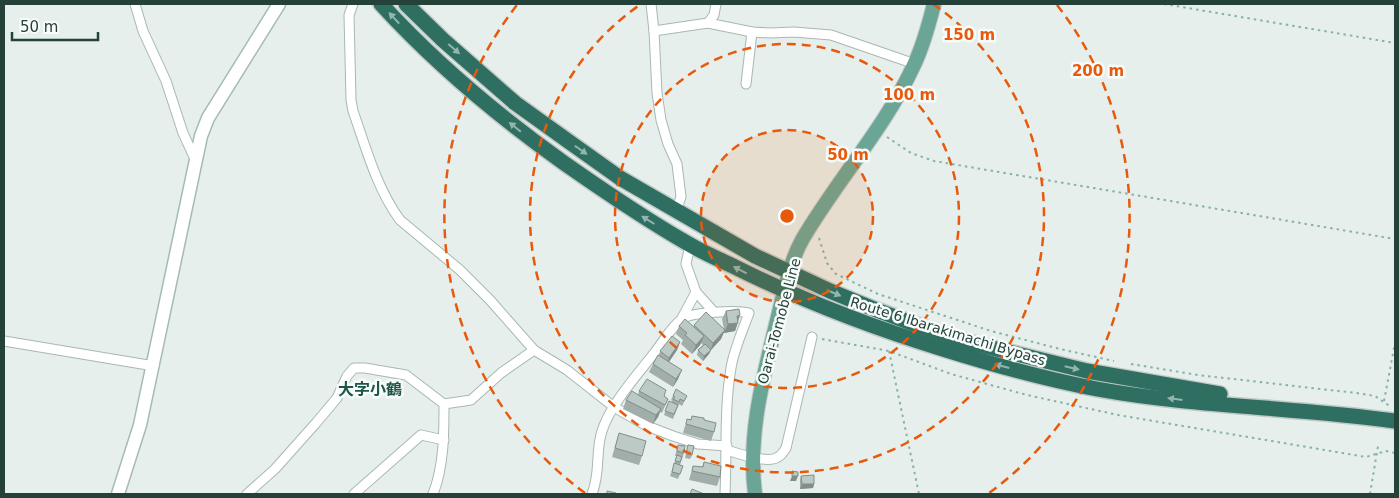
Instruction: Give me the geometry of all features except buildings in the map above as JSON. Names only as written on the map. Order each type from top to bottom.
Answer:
[{"type":"highway","name":"Route 6 Ibarakimachi Bypass","points":[[381,4],[419,43],[486,104],[522,132],[619,201],[690,245],[784,291],[882,330],[982,361],[1049,379],[1100,389],[1180,400],[1362,417],[1393,416]]},
{"type":"highway","name":"Route 6 Ibarakimachi Bypass","points":[[406,4],[443,40],[515,103],[620,178],[755,256],[838,294],[919,326],[1032,358],[1087,371],[1362,417]]},
{"type":"main road","name":"Oarai-Tomobe Line","points":[[755,494],[753,457],[759,398],[784,291],[796,252],[814,220],[898,95],[915,64],[934,4]]},
{"type":"street","points":[[135,4],[143,32],[166,81],[183,133],[195,159]]},
{"type":"street","points":[[118,494],[140,425],[154,366],[201,136],[208,118],[279,4]]},
{"type":"street","points":[[353,4],[350,16],[351,100],[379,182],[393,211],[400,220],[460,270],[490,300],[534,350],[567,370],[614,407],[647,426],[698,444],[727,448],[753,457],[773,459],[778,457],[786,448],[812,337]]},
{"type":"street","points":[[651,4],[657,93],[661,120],[668,144],[677,164],[681,197],[676,211]]},
{"type":"street","points":[[708,23],[714,15],[716,4]]},
{"type":"street","points":[[654,32],[708,23],[752,32],[794,32],[831,36],[915,64]]},
{"type":"street","points":[[746,84],[752,32]]},
{"type":"street","points":[[690,245],[686,264],[696,292],[714,312]]},
{"type":"street","points":[[592,494],[597,482],[601,433],[604,422],[682,318],[696,292]]},
{"type":"street","points":[[682,318],[714,312],[741,311],[749,313],[731,366],[726,414],[725,494]]},
{"type":"street","points":[[4,341],[154,366]]},
{"type":"street","points":[[247,494],[275,469],[316,423],[337,398],[346,376],[354,368],[406,375],[444,404],[471,400],[500,373],[534,350]]},
{"type":"street","points":[[432,494],[436,486],[444,440],[444,404]]},
{"type":"street","points":[[354,494],[421,435],[444,440]]},
{"type":"path","points":[[1164,4],[1395,43]]},
{"type":"path","points":[[876,130],[911,153],[934,161],[1395,239]]},
{"type":"path","points":[[814,220],[817,221],[819,242],[827,263],[836,274],[870,290],[991,331],[1114,361]]},
{"type":"path","points":[[812,337],[889,351],[960,377],[1027,395],[1118,415],[1366,456],[1386,452],[1395,453]]},
{"type":"path","points":[[1384,401],[1395,343]]},
{"type":"path","points":[[889,351],[919,494]]},
{"type":"path","points":[[1124,363],[1198,375],[1375,396],[1390,406],[1393,416]]},
{"type":"path","points":[[1370,494],[1378,446]]},
{"type":"district","name":"大字小鶴","points":[[370,389]]}]
